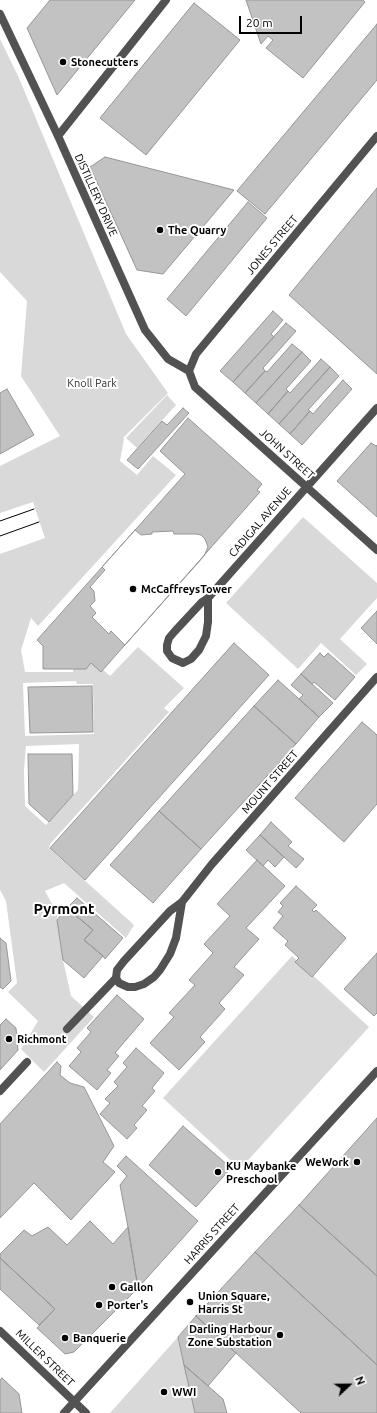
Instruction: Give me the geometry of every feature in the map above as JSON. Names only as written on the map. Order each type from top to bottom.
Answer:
[{"type":"street","points":[[58,136],[166,0]]},
{"type":"street","name":"DISTILLERY DRIVE","points":[[0,14],[58,136],[144,330],[168,359],[189,371]]},
{"type":"street","name":"JONES STREET","points":[[189,371],[196,354],[377,136]]},
{"type":"street","name":"JOHN STREET","points":[[189,371],[195,387],[377,550]]},
{"type":"street","name":"CADIGAL AVENUE","points":[[208,598],[208,622],[206,636],[199,650],[191,659],[183,663],[172,658],[167,651],[169,638],[202,602],[208,598],[306,486],[377,408]]},
{"type":"street","name":"MOUNT STREET","points":[[67,1029],[116,978],[117,970],[124,961],[170,911],[182,902],[212,864],[377,677]]},
{"type":"street","name":"MOUNT STREET","points":[[116,978],[119,983],[128,988],[144,984],[154,977],[170,954],[176,938],[182,902]]},
{"type":"street","points":[[0,1091],[27,1062]]},
{"type":"street","name":"HARRIS STREET","points":[[64,1413],[377,1071]]},
{"type":"street","name":"MILLER STREET","points":[[0,1331],[86,1413]]},
{"type":"green space","name":"Knoll Park","points":[[0,39],[19,78],[126,334],[168,393],[123,438],[120,461],[137,475],[153,456],[176,475],[38,626],[31,618],[21,650],[25,672],[73,672],[73,667],[92,660],[110,676],[138,647],[184,688],[164,708],[169,712],[50,844],[49,848],[134,925],[126,938],[64,883],[45,891],[56,911],[63,960],[71,996],[94,1017],[44,1072],[21,1049],[38,1021],[8,992],[17,983],[6,901],[0,890],[0,554],[45,538],[33,502],[0,513],[0,466],[60,436],[21,376],[27,301],[0,272]],"holes":[[[76,681],[77,684],[93,684],[94,734],[25,736],[23,683]],[[79,744],[78,790],[46,825],[25,806],[24,771],[26,746]]]},
{"type":"green space","points":[[167,395],[176,405],[137,448],[126,438]]},
{"type":"green space","points":[[303,517],[377,583],[377,598],[340,639],[367,664],[356,675],[321,643],[298,669],[226,603]]},
{"type":"green space","points":[[292,956],[369,1027],[240,1169],[163,1098]]},
{"type":"green space","points":[[178,1337],[195,1413],[110,1413]]},
{"type":"building","name":"Stonecutters","points":[[50,0],[135,0],[57,95],[27,28]]},
{"type":"building","points":[[246,0],[363,0],[365,2],[303,78],[266,48],[273,40],[268,36],[261,44]]},
{"type":"building","points":[[194,3],[240,40],[146,155],[100,118]]},
{"type":"building","points":[[377,24],[377,80],[265,214],[237,191]]},
{"type":"building","name":"The Quarry","points":[[105,157],[234,190],[163,274],[137,270],[90,167]]},
{"type":"building","points":[[377,188],[377,374],[289,295]]},
{"type":"building","points":[[248,202],[267,218],[186,316],[167,299]]},
{"type":"building","points":[[273,311],[283,320],[271,334],[274,337],[233,382],[220,371]]},
{"type":"building","points":[[286,323],[296,331],[263,368],[265,371],[245,393],[233,382]]},
{"type":"building","points":[[292,344],[302,352],[256,403],[245,393],[265,371],[267,372]]},
{"type":"building","points":[[302,352],[311,361],[286,389],[288,391],[268,414],[256,403]]},
{"type":"building","points":[[321,359],[330,367],[279,424],[268,414],[288,391],[290,393]]},
{"type":"building","points":[[330,367],[339,376],[308,410],[310,411],[290,434],[279,424]]},
{"type":"building","points":[[343,380],[352,389],[302,445],[290,434],[310,411],[313,414]]},
{"type":"building","points":[[7,389],[34,435],[0,454],[0,393]]},
{"type":"building","points":[[183,408],[189,413],[138,469],[127,460],[162,421],[167,425]]},
{"type":"building","points":[[188,418],[262,484],[257,490],[260,492],[101,672],[91,663],[86,669],[43,669],[43,646],[37,640],[185,474],[160,451]]},
{"type":"building","points":[[371,443],[376,446],[377,445],[377,517],[337,481]]},
{"type":"building","name":"McCaffreysTower","points":[[135,530],[141,535],[152,534],[152,532],[173,531],[174,534],[201,535],[205,539],[208,547],[204,556],[125,645],[111,631],[109,634],[92,617],[96,613],[90,606],[95,601],[94,591],[90,587],[105,570],[102,567]]},
{"type":"building","points":[[377,611],[377,644],[361,628]]},
{"type":"building","points":[[234,643],[269,675],[85,880],[50,848]]},
{"type":"building","points":[[320,653],[324,657],[328,653],[355,677],[335,700],[314,682],[312,684],[301,674]]},
{"type":"building","points":[[301,674],[333,703],[319,717],[299,699],[303,695],[291,685]]},
{"type":"building","points":[[278,680],[319,717],[296,744],[254,706]]},
{"type":"building","points":[[92,686],[93,732],[30,733],[28,687]]},
{"type":"building","points":[[254,706],[296,744],[201,849],[159,811]]},
{"type":"building","points":[[362,722],[377,735],[377,804],[344,842],[295,798]]},
{"type":"building","points":[[28,754],[72,754],[73,795],[49,822],[29,804]]},
{"type":"building","points":[[159,811],[201,849],[153,903],[110,865]]},
{"type":"building","points":[[271,822],[292,842],[288,846],[304,859],[296,868],[260,835]]},
{"type":"building","points":[[260,835],[284,857],[275,867],[268,860],[263,866],[246,850]]},
{"type":"building","points":[[257,860],[285,886],[246,928],[259,939],[234,967],[244,975],[219,1003],[225,1009],[200,1037],[205,1042],[179,1070],[150,1043],[174,1017],[169,1013],[195,985],[189,980],[213,953],[204,944],[230,916],[217,904]]},
{"type":"building","points":[[296,886],[317,905],[312,910],[314,912],[316,910],[346,938],[312,977],[295,962],[299,958],[285,945],[288,941],[273,928],[283,916],[278,912],[283,906],[280,903]]},
{"type":"building","points":[[77,898],[123,938],[105,959],[84,940],[93,930],[67,908]]},
{"type":"building","points":[[67,908],[93,930],[84,940],[103,956],[84,978],[63,960],[57,920]]},
{"type":"building","points":[[0,938],[6,943],[11,981],[3,989],[0,987]]},
{"type":"building","points":[[377,953],[377,1013],[374,1016],[344,989]]},
{"type":"building","points":[[117,995],[144,1019],[115,1053],[119,1056],[107,1070],[111,1073],[97,1090],[69,1066],[81,1052],[77,1048],[91,1032],[87,1028]]},
{"type":"building","name":"Richmont","points":[[6,1019],[16,1028],[18,1050],[0,1070],[0,1025]]},
{"type":"building","points":[[136,1048],[164,1073],[152,1088],[155,1091],[142,1106],[147,1110],[134,1125],[137,1128],[127,1139],[100,1114],[110,1103],[105,1099],[118,1086],[114,1082],[127,1067],[123,1063]]},
{"type":"building","points":[[57,1062],[61,1066],[60,1075],[70,1083],[84,1087],[114,1146],[103,1162],[115,1172],[71,1220],[34,1183],[0,1218],[0,1124]]},
{"type":"building","name":"WeWork","points":[[377,1118],[377,1276],[299,1205]]},
{"type":"building","points":[[183,1126],[231,1168],[196,1207],[149,1165]]},
{"type":"building","points":[[126,1156],[198,1221],[138,1288],[120,1185],[127,1176],[117,1166]]},
{"type":"building","points":[[299,1205],[377,1276],[377,1365],[255,1252]]},
{"type":"building","points":[[90,1221],[113,1244],[128,1227],[138,1288],[74,1352],[65,1354],[37,1328],[55,1309],[0,1258],[0,1254],[24,1230],[32,1236],[48,1227],[67,1245]]},
{"type":"building","name":"Darling Harbour Zone Substation","points":[[255,1252],[377,1365],[377,1413],[301,1413],[196,1316]]},
{"type":"building","points":[[0,1258],[55,1309],[39,1325],[0,1289]]},
{"type":"building","points":[[196,1316],[236,1353],[208,1386],[184,1365],[178,1337]]},
{"type":"building","points":[[184,1365],[223,1399],[227,1413],[195,1413]]},
{"type":"building","points":[[2,1378],[19,1394],[22,1413],[0,1413],[0,1380]]},
{"type":"tram line","points":[[0,521],[34,509]]},
{"type":"tram line","points":[[0,536],[39,522]]},
{"type":"place","name":"Stonecutters","points":[[63,62]]},
{"type":"place","name":"The Quarry","points":[[160,230]]},
{"type":"place","name":"McCaffreysTower","points":[[133,589]]},
{"type":"place","name":"Richmont","points":[[9,1039]]},
{"type":"place","name":"WeWork","points":[[357,1162]]},
{"type":"place","name":"KU Maybanke Preschool","points":[[218,1172]]},
{"type":"place","name":"Gallon","points":[[112,1287]]},
{"type":"place","name":"Union Square, Harris St","points":[[190,1302]]},
{"type":"place","name":"Porter's","points":[[99,1305]]},
{"type":"place","name":"Darling Harbour Zone Substation","points":[[280,1335]]},
{"type":"place","name":"Banquerie","points":[[65,1338]]},
{"type":"place","name":"WWI","points":[[164,1392]]},
{"type":"district","name":"Pyrmont","points":[[64,909]]}]
